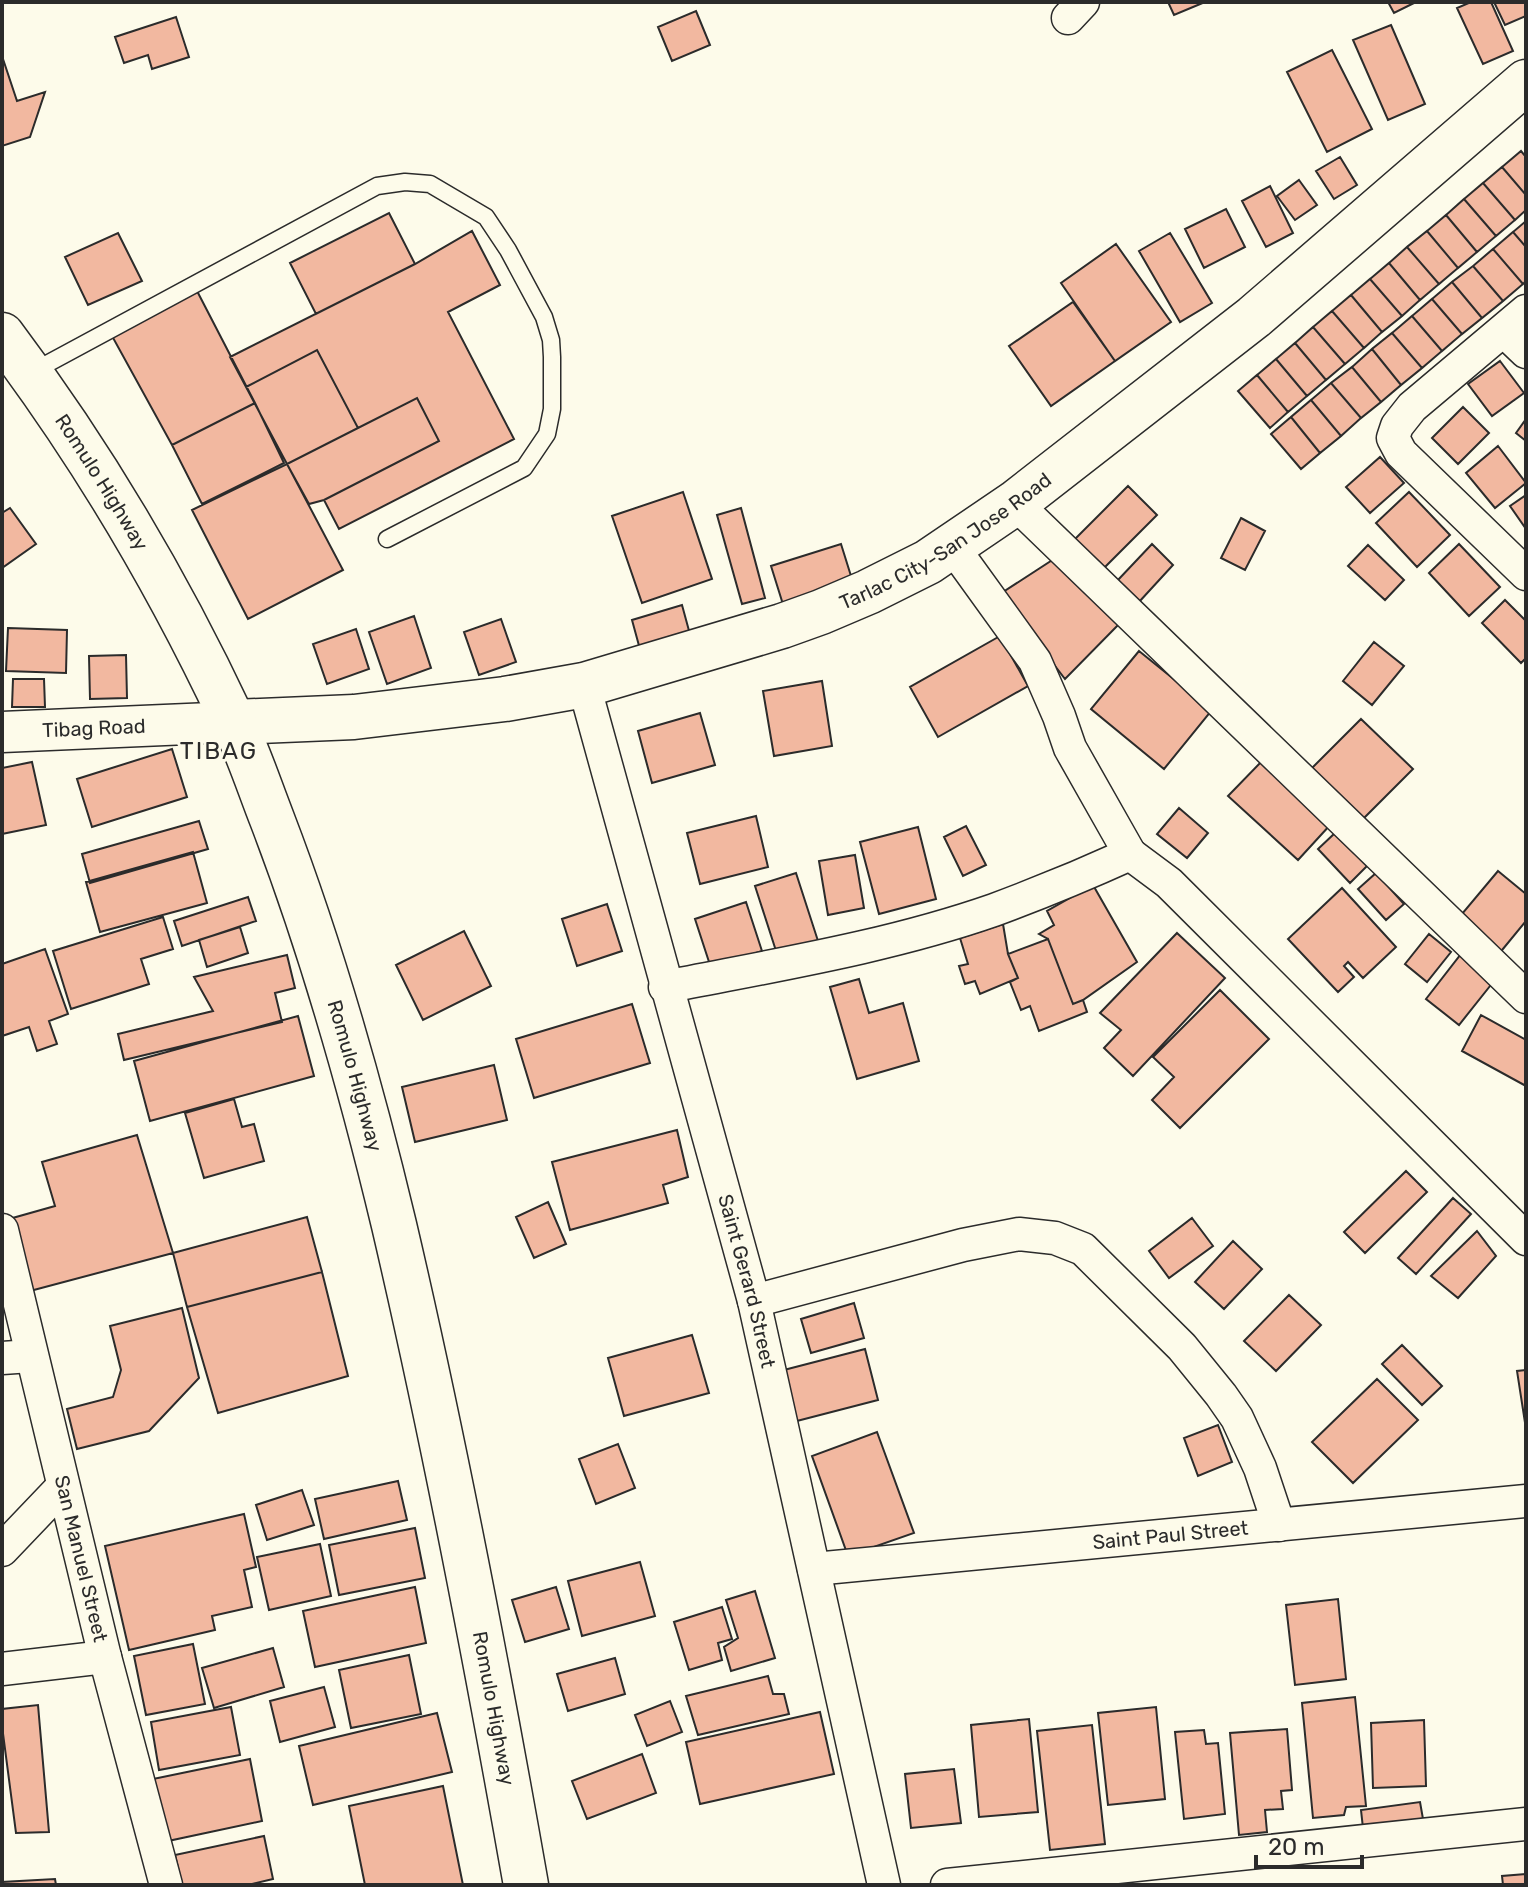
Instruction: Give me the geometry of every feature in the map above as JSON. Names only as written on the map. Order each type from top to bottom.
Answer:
[{"type":"main road","name":"Tarlac City-San Jose Road","points":[[234,722],[354,717],[505,699],[584,685],[821,612],[928,562],[1015,503],[1254,317],[1521,96]]},
{"type":"main road","name":"Romulo Highway","points":[[2,335],[31,373],[135,536],[234,722],[292,871],[370,1119],[433,1400],[526,1885]]},
{"type":"street","points":[[1519,332],[1412,407],[1397,426],[1393,438],[1401,453],[1526,574]]},
{"type":"street","points":[[1015,503],[1526,997]]},
{"type":"street","points":[[952,546],[1035,661],[1070,748],[1130,854],[1169,883],[1526,1239]]},
{"type":"street","name":"Saint Gerard Street","points":[[584,685],[754,1301],[884,1885]]},
{"type":"street","name":"Tibag Road","points":[[2,732],[234,722]]},
{"type":"street","points":[[665,987],[860,947],[924,930],[993,910],[1130,854]]},
{"type":"street","name":"San Manuel Street","points":[[2,1230],[16,1357],[63,1486],[166,1885]]},
{"type":"street","points":[[754,1301],[963,1245],[1019,1234],[1055,1238],[1083,1249],[1182,1347],[1221,1395],[1237,1418],[1260,1468],[1279,1525]]},
{"type":"street","points":[[2,1550],[63,1486]]},
{"type":"street","name":"Saint Paul Street","points":[[814,1569],[1526,1501]]},
{"type":"street","points":[[2,1669],[105,1657]]},
{"type":"street","points":[[947,1885],[1526,1824]]},
{"type":"lane","points":[[31,373],[377,186],[405,182],[430,184],[486,217],[508,250],[544,317],[551,340],[552,409],[547,434],[524,468],[387,539]]},
{"type":"building","points":[[1168,2],[1205,2],[1174,15]]},
{"type":"building","points":[[1388,2],[1416,2],[1394,13]]},
{"type":"building","points":[[1471,2],[1491,2],[1513,51],[1483,64],[1457,8]]},
{"type":"building","points":[[1494,2],[1526,2],[1526,16],[1505,25]]},
{"type":"building","points":[[696,11],[710,45],[672,61],[658,27]]},
{"type":"building","points":[[176,17],[189,57],[152,69],[148,55],[124,63],[115,37]]},
{"type":"building","points":[[1391,25],[1425,104],[1388,120],[1353,40]]},
{"type":"building","points":[[1332,50],[1372,129],[1327,152],[1287,72]]},
{"type":"building","points":[[2,56],[17,101],[45,92],[30,137],[2,146]]},
{"type":"building","points":[[1521,151],[1526,157],[1526,195],[1502,167]]},
{"type":"building","points":[[1340,157],[1357,185],[1334,199],[1316,171]]},
{"type":"building","points":[[1502,167],[1526,195],[1526,210],[1515,220],[1483,183]]},
{"type":"building","points":[[1299,180],[1317,205],[1295,220],[1277,196]]},
{"type":"building","points":[[1483,183],[1515,220],[1496,236],[1464,199]]},
{"type":"building","points":[[1270,186],[1293,233],[1266,247],[1242,201]]},
{"type":"building","points":[[1464,199],[1496,236],[1477,252],[1446,215]]},
{"type":"building","points":[[1226,209],[1245,247],[1204,268],[1185,229]]},
{"type":"building","points":[[389,213],[415,264],[316,314],[290,263]]},
{"type":"building","points":[[1446,215],[1477,252],[1458,268],[1427,231]]},
{"type":"building","points":[[1526,221],[1526,247],[1513,232]]},
{"type":"building","points":[[472,231],[500,285],[448,312],[514,439],[339,529],[324,500],[439,441],[417,398],[358,428],[317,350],[246,387],[230,357],[415,264]]},
{"type":"building","points":[[1427,231],[1458,268],[1439,284],[1407,247]]},
{"type":"building","points":[[1513,232],[1526,247],[1526,281],[1523,284],[1493,249]]},
{"type":"building","points":[[118,233],[142,281],[88,305],[65,257]]},
{"type":"building","points":[[1170,233],[1212,303],[1180,322],[1139,251]]},
{"type":"building","points":[[1116,244],[1171,322],[1115,361],[1061,283]]},
{"type":"building","points":[[1407,247],[1439,284],[1420,300],[1389,263]]},
{"type":"building","points":[[1493,249],[1523,284],[1503,301],[1473,266]]},
{"type":"building","points":[[1389,263],[1420,300],[1402,316],[1370,279]]},
{"type":"building","points":[[1473,266],[1503,301],[1482,318],[1452,282]]},
{"type":"building","points":[[1370,279],[1402,316],[1382,332],[1351,295]]},
{"type":"building","points":[[1452,282],[1482,318],[1462,334],[1432,299]]},
{"type":"building","points":[[196,289],[255,403],[172,445],[112,336]]},
{"type":"building","points":[[1351,295],[1382,332],[1364,348],[1332,311]]},
{"type":"building","points":[[1432,299],[1462,334],[1442,351],[1412,316]]},
{"type":"building","points":[[1073,302],[1115,361],[1051,406],[1009,346]]},
{"type":"building","points":[[1332,311],[1364,348],[1345,364],[1313,327]]},
{"type":"building","points":[[1412,316],[1442,351],[1422,368],[1392,333]]},
{"type":"building","points":[[1313,327],[1345,364],[1326,380],[1295,343]]},
{"type":"building","points":[[1392,333],[1422,368],[1401,385],[1372,349]]},
{"type":"building","points":[[1295,343],[1326,380],[1307,396],[1276,359]]},
{"type":"building","points":[[1372,349],[1401,385],[1381,402],[1352,367]]},
{"type":"building","points":[[317,350],[358,428],[287,464],[246,387]]},
{"type":"building","points":[[1276,359],[1307,396],[1288,412],[1257,375]]},
{"type":"building","points":[[1500,361],[1524,393],[1492,416],[1468,384]]},
{"type":"building","points":[[1352,367],[1381,402],[1361,418],[1331,383]]},
{"type":"building","points":[[1257,375],[1288,412],[1270,428],[1238,391]]},
{"type":"building","points":[[1331,383],[1361,418],[1341,436],[1311,400]]},
{"type":"building","points":[[417,398],[439,441],[324,500],[309,504],[287,464]]},
{"type":"building","points":[[1311,400],[1341,436],[1320,453],[1291,417]]},
{"type":"building","points":[[255,403],[284,463],[202,504],[172,445]]},
{"type":"building","points":[[1463,407],[1489,433],[1458,464],[1432,438]]},
{"type":"building","points":[[1291,417],[1320,453],[1301,469],[1271,434]]},
{"type":"building","points":[[1526,419],[1526,441],[1516,433]]},
{"type":"building","points":[[1498,446],[1526,483],[1495,508],[1466,473]]},
{"type":"building","points":[[1380,457],[1404,483],[1370,513],[1346,487]]},
{"type":"building","points":[[287,464],[343,570],[248,619],[192,510]]},
{"type":"building","points":[[1128,486],[1157,515],[1103,569],[1074,540]]},
{"type":"building","points":[[683,492],[712,579],[642,603],[612,516]]},
{"type":"building","points":[[1409,492],[1450,535],[1417,567],[1376,523]]},
{"type":"building","points":[[1526,495],[1526,529],[1510,506]]},
{"type":"building","points":[[10,508],[36,544],[2,568],[2,513]]},
{"type":"building","points":[[741,508],[765,598],[742,604],[717,515]]},
{"type":"building","points":[[1241,518],[1265,531],[1245,570],[1221,558]]},
{"type":"building","points":[[841,544],[856,592],[786,614],[771,566]]},
{"type":"building","points":[[1152,544],[1173,565],[1139,602],[1117,581]]},
{"type":"building","points":[[1459,544],[1500,587],[1469,616],[1429,573]]},
{"type":"building","points":[[1368,545],[1404,580],[1385,600],[1348,566]]},
{"type":"building","points":[[1057,557],[1123,620],[1065,679],[1000,594]]},
{"type":"building","points":[[1505,600],[1526,621],[1526,658],[1521,663],[1482,623]]},
{"type":"building","points":[[682,605],[691,638],[641,653],[632,620]]},
{"type":"building","points":[[414,616],[431,668],[387,684],[369,632]]},
{"type":"building","points":[[501,619],[516,662],[479,675],[464,632]]},
{"type":"building","points":[[8,628],[67,630],[66,673],[6,671]]},
{"type":"building","points":[[356,629],[369,669],[327,684],[313,644]]},
{"type":"building","points":[[1000,636],[1028,686],[938,737],[910,687]]},
{"type":"building","points":[[1374,642],[1404,666],[1372,705],[1343,681]]},
{"type":"building","points":[[1139,651],[1212,710],[1164,769],[1091,709]]},
{"type":"building","points":[[126,655],[127,698],[90,699],[89,656]]},
{"type":"building","points":[[13,679],[44,679],[45,707],[12,707]]},
{"type":"building","points":[[822,681],[832,746],[774,756],[763,691]]},
{"type":"building","points":[[700,713],[715,765],[652,783],[638,731]]},
{"type":"building","points":[[1361,719],[1413,769],[1363,819],[1311,769]]},
{"type":"building","points":[[172,749],[187,797],[92,827],[77,779]]},
{"type":"building","points":[[1262,761],[1331,824],[1298,860],[1228,796]]},
{"type":"building","points":[[32,762],[46,825],[2,834],[2,768]]},
{"type":"building","points":[[1179,808],[1208,833],[1187,858],[1157,834]]},
{"type":"building","points":[[756,816],[768,867],[700,884],[687,833]]},
{"type":"building","points":[[199,821],[208,849],[90,883],[82,854]]},
{"type":"building","points":[[966,826],[986,865],[963,876],[944,837]]},
{"type":"building","points":[[918,827],[936,899],[879,914],[860,842]]},
{"type":"building","points":[[1335,833],[1367,866],[1350,883],[1318,849]]},
{"type":"building","points":[[193,852],[207,903],[100,932],[86,882]]},
{"type":"building","points":[[855,855],[864,908],[828,915],[819,861]]},
{"type":"building","points":[[1498,871],[1526,894],[1526,921],[1498,955],[1456,921]]},
{"type":"building","points":[[796,873],[819,944],[778,957],[755,886]]},
{"type":"building","points":[[1376,873],[1404,904],[1386,920],[1358,889]]},
{"type":"building","points":[[1093,885],[1137,962],[1073,1004],[1048,939],[1039,934],[1054,925],[1047,911]]},
{"type":"building","points":[[1342,888],[1396,947],[1363,978],[1348,962],[1344,966],[1354,977],[1338,992],[1288,939]]},
{"type":"building","points":[[248,897],[256,921],[182,946],[174,921]]},
{"type":"building","points":[[746,902],[762,951],[711,968],[695,919]]},
{"type":"building","points":[[607,904],[622,951],[577,966],[562,919]]},
{"type":"building","points":[[163,917],[173,949],[141,959],[149,984],[71,1009],[53,951]]},
{"type":"building","points":[[1003,924],[1008,954],[1018,978],[980,994],[975,981],[965,984],[959,966],[968,964],[960,938]]},
{"type":"building","points":[[240,927],[248,953],[207,967],[199,940]]},
{"type":"building","points":[[464,931],[491,986],[423,1020],[396,965]]},
{"type":"building","points":[[1177,933],[1225,978],[1133,1076],[1104,1048],[1121,1030],[1100,1013]]},
{"type":"building","points":[[1429,934],[1451,952],[1427,982],[1405,964]]},
{"type":"building","points":[[1048,939],[1073,1004],[1083,1000],[1087,1012],[1039,1031],[1030,1006],[1021,1010],[1010,982],[1018,978],[1008,954]]},
{"type":"building","points":[[45,949],[68,1014],[49,1021],[57,1044],[37,1051],[29,1027],[2,1036],[2,964]]},
{"type":"building","points":[[1461,954],[1494,981],[1459,1025],[1426,999]]},
{"type":"building","points":[[287,955],[295,988],[275,993],[282,1022],[124,1060],[118,1034],[213,1011],[194,977]]},
{"type":"building","points":[[859,979],[869,1013],[903,1003],[919,1061],[857,1079],[830,987]]},
{"type":"building","points":[[1220,990],[1269,1039],[1180,1128],[1152,1100],[1174,1077],[1153,1057]]},
{"type":"building","points":[[632,1004],[650,1063],[534,1098],[516,1039]]},
{"type":"building","points":[[1481,1015],[1526,1040],[1526,1086],[1462,1051]]},
{"type":"building","points":[[298,1016],[314,1076],[150,1121],[134,1061]]},
{"type":"building","points":[[494,1065],[507,1120],[415,1142],[402,1087]]},
{"type":"building","points":[[234,1099],[242,1127],[254,1124],[264,1161],[204,1178],[185,1113]]},
{"type":"building","points":[[677,1130],[688,1177],[663,1185],[668,1203],[570,1230],[552,1162]]},
{"type":"building","points":[[137,1135],[173,1253],[30,1291],[9,1219],[55,1206],[42,1162]]},
{"type":"building","points":[[1406,1171],[1427,1192],[1365,1253],[1344,1232]]},
{"type":"building","points":[[1453,1198],[1471,1214],[1416,1274],[1398,1258]]},
{"type":"building","points":[[548,1202],[566,1244],[534,1258],[516,1217]]},
{"type":"building","points":[[307,1217],[322,1272],[187,1307],[173,1253]]},
{"type":"building","points":[[1192,1218],[1213,1246],[1169,1278],[1149,1251]]},
{"type":"building","points":[[1477,1231],[1496,1256],[1458,1298],[1431,1276]]},
{"type":"building","points":[[1233,1241],[1262,1269],[1224,1309],[1195,1282]]},
{"type":"building","points":[[322,1272],[348,1376],[218,1413],[187,1307]]},
{"type":"building","points":[[1289,1295],[1321,1325],[1276,1371],[1244,1341]]},
{"type":"building","points":[[854,1303],[864,1338],[811,1353],[801,1319]]},
{"type":"building","points":[[182,1308],[199,1378],[149,1431],[77,1449],[67,1409],[113,1397],[121,1370],[110,1326]]},
{"type":"building","points":[[692,1335],[709,1393],[624,1416],[608,1358]]},
{"type":"building","points":[[1402,1345],[1442,1386],[1422,1405],[1382,1364]]},
{"type":"building","points":[[865,1349],[878,1400],[793,1422],[780,1371]]},
{"type":"building","points":[[1526,1370],[1526,1429],[1517,1371]]},
{"type":"building","points":[[1377,1379],[1418,1420],[1353,1483],[1312,1442]]},
{"type":"building","points":[[1218,1425],[1232,1462],[1198,1476],[1184,1438]]},
{"type":"building","points":[[877,1432],[914,1533],[848,1556],[812,1456]]},
{"type":"building","points":[[618,1444],[635,1488],[596,1504],[579,1459]]},
{"type":"building","points":[[398,1481],[407,1520],[324,1539],[315,1499]]},
{"type":"building","points":[[302,1490],[314,1525],[267,1540],[256,1505]]},
{"type":"building","points":[[244,1514],[256,1567],[244,1570],[252,1607],[212,1616],[215,1630],[129,1650],[105,1546]]},
{"type":"building","points":[[415,1528],[425,1578],[339,1595],[329,1545]]},
{"type":"building","points":[[320,1544],[331,1596],[269,1610],[257,1557]]},
{"type":"building","points":[[640,1562],[655,1616],[582,1636],[568,1581]]},
{"type":"building","points":[[415,1587],[426,1643],[315,1667],[303,1611]]},
{"type":"building","points":[[556,1587],[569,1629],[525,1642],[512,1600]]},
{"type":"building","points":[[755,1591],[775,1658],[731,1671],[724,1647],[738,1638],[726,1600]]},
{"type":"building","points":[[1338,1599],[1346,1679],[1295,1685],[1286,1605]]},
{"type":"building","points":[[722,1607],[732,1639],[718,1643],[722,1660],[689,1670],[674,1622]]},
{"type":"building","points":[[193,1644],[205,1704],[146,1715],[134,1656]]},
{"type":"building","points":[[273,1648],[284,1687],[214,1708],[202,1668]]},
{"type":"building","points":[[409,1655],[421,1714],[351,1728],[339,1670]]},
{"type":"building","points":[[615,1658],[625,1694],[568,1711],[557,1674]]},
{"type":"building","points":[[768,1676],[773,1694],[784,1694],[789,1714],[698,1735],[686,1696]]},
{"type":"building","points":[[324,1687],[335,1727],[280,1742],[270,1701]]},
{"type":"building","points":[[1355,1697],[1366,1806],[1346,1807],[1344,1815],[1313,1818],[1302,1703]]},
{"type":"building","points":[[670,1701],[682,1732],[647,1746],[635,1715]]},
{"type":"building","points":[[38,1705],[49,1832],[16,1833],[2,1709]]},
{"type":"building","points":[[231,1707],[240,1755],[159,1770],[151,1722]]},
{"type":"building","points":[[1156,1707],[1165,1799],[1108,1805],[1098,1713]]},
{"type":"building","points":[[820,1712],[834,1774],[700,1804],[686,1742]]},
{"type":"building","points":[[437,1713],[452,1772],[313,1805],[299,1746]]},
{"type":"building","points":[[1029,1719],[1038,1812],[979,1817],[971,1725]]},
{"type":"building","points":[[1424,1720],[1426,1786],[1373,1788],[1371,1723]]},
{"type":"building","points":[[1092,1725],[1105,1844],[1050,1850],[1037,1731]]},
{"type":"building","points":[[1287,1729],[1292,1790],[1281,1791],[1283,1809],[1265,1810],[1267,1832],[1239,1835],[1230,1733]]},
{"type":"building","points":[[1204,1730],[1206,1744],[1218,1743],[1225,1814],[1184,1819],[1175,1732]]},
{"type":"building","points":[[642,1754],[656,1793],[587,1819],[572,1781]]},
{"type":"building","points":[[250,1759],[262,1821],[168,1841],[153,1779]]},
{"type":"building","points":[[954,1769],[961,1823],[911,1828],[905,1774]]},
{"type":"building","points":[[443,1786],[463,1885],[365,1885],[349,1806]]},
{"type":"building","points":[[1420,1802],[1423,1819],[1363,1828],[1361,1810]]},
{"type":"building","points":[[264,1836],[273,1879],[248,1885],[182,1885],[175,1855]]},
{"type":"building","points":[[1526,1874],[1526,1885],[1503,1885],[1502,1876]]},
{"type":"building","points":[[55,1879],[56,1885],[2,1885],[2,1882]]},
{"type":"district","name":"TIBAG","points":[[219,751]]}]
